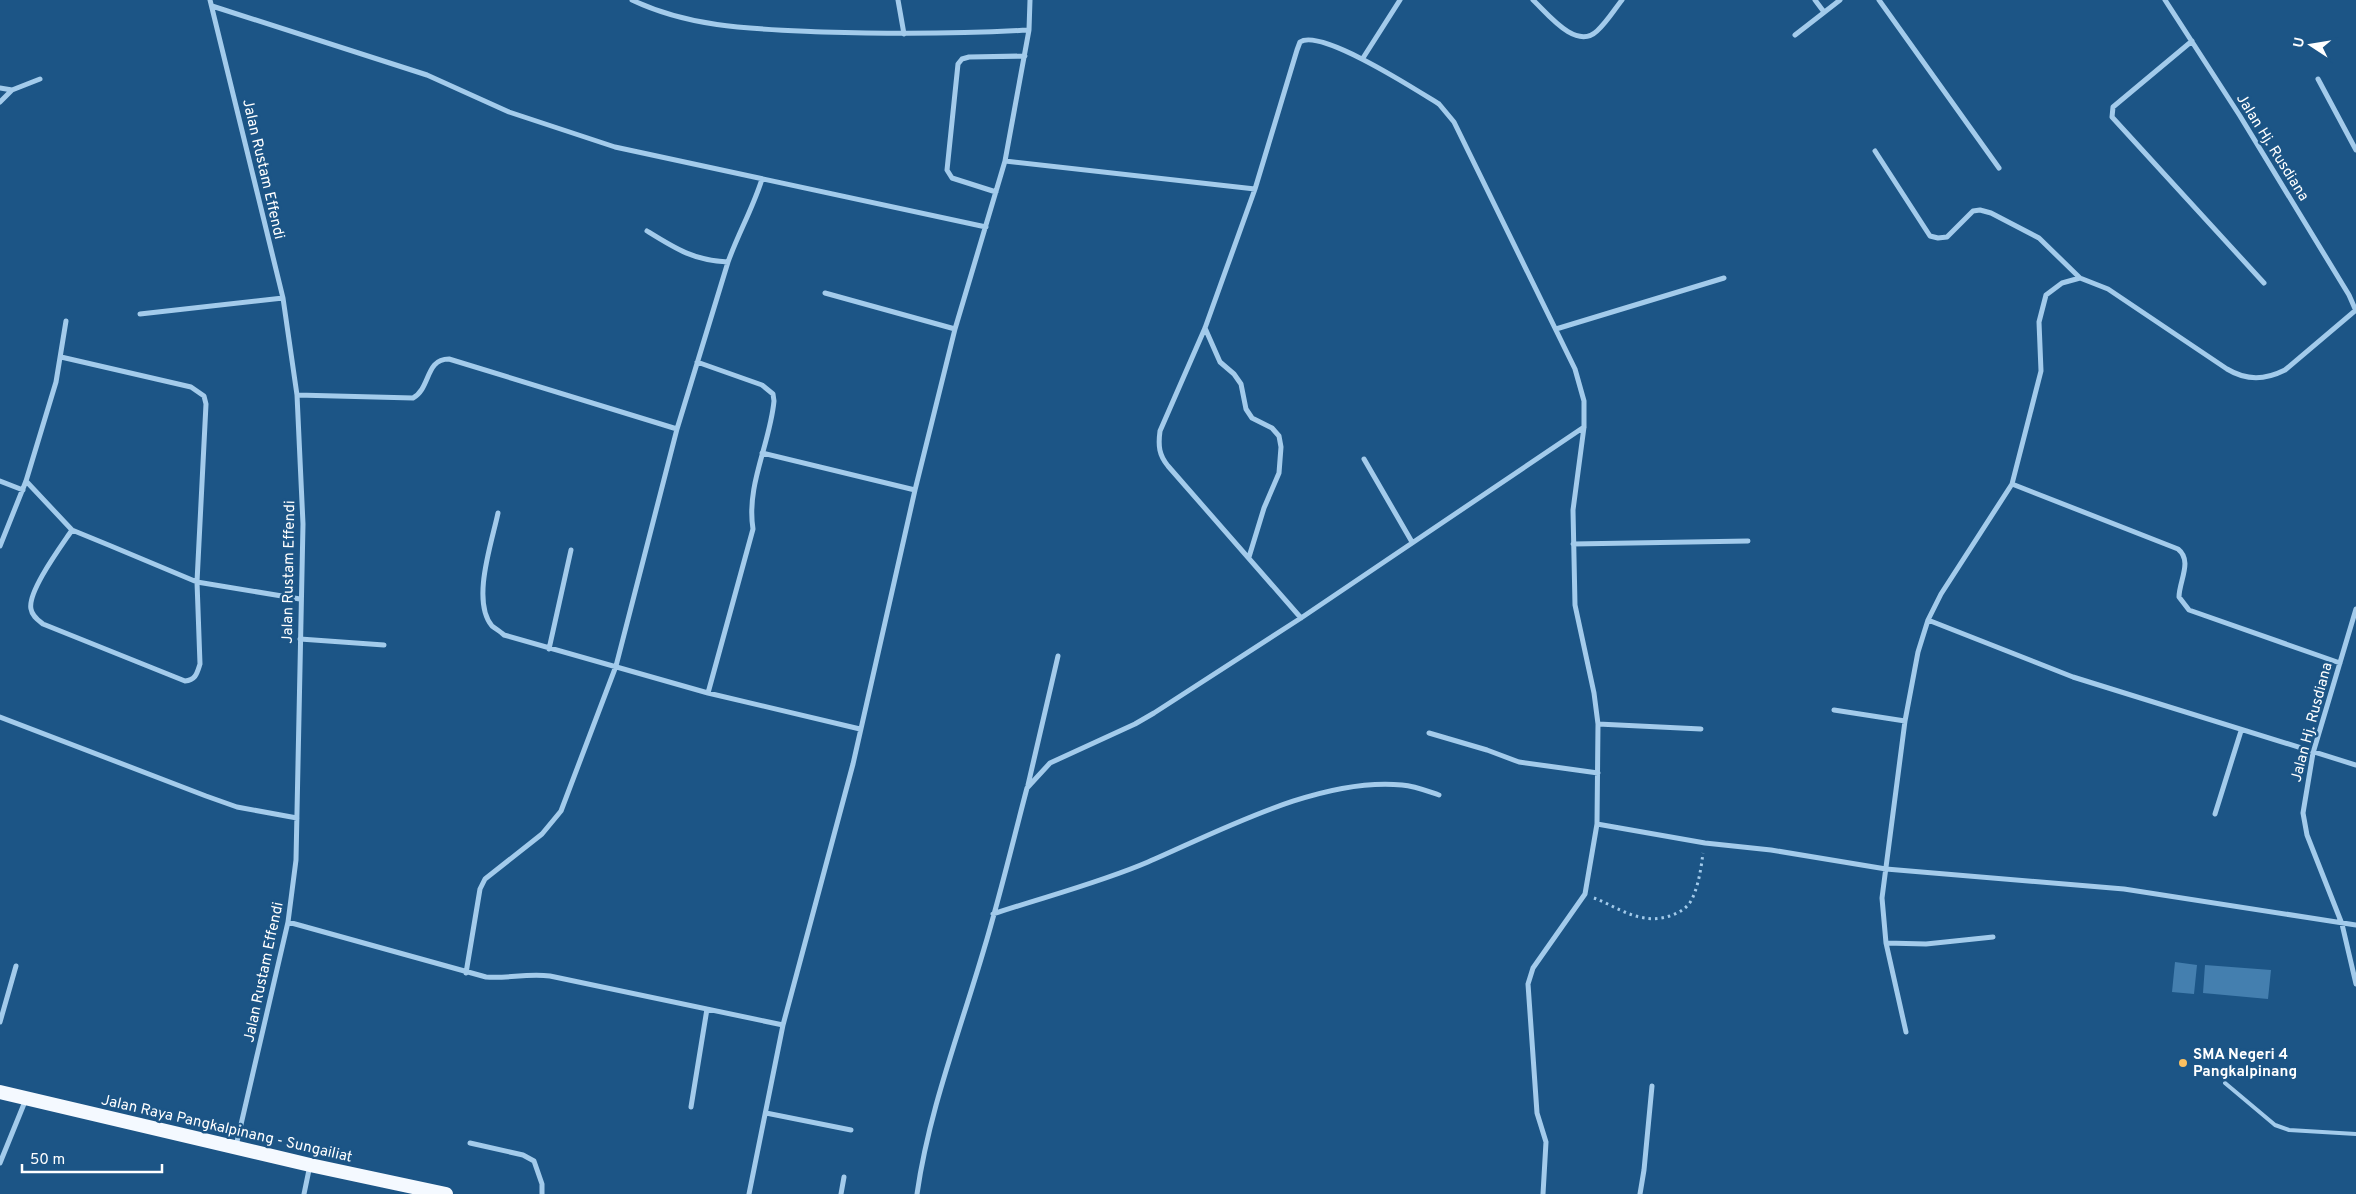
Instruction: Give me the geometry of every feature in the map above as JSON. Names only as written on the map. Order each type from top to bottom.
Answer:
[{"type":"highway","name":"Jalan Raya Pangkalpinang - Sungailiat","points":[[0,1092],[236,1146],[310,1165],[446,1194]]},
{"type":"street","name":"Jalan Rustam Effendi","points":[[210,0],[283,298],[297,395],[302,524],[296,860],[288,922],[236,1146]]},
{"type":"street","points":[[632,0],[670,15],[723,27],[904,34],[1029,30]]},
{"type":"street","points":[[898,0],[904,34]]},
{"type":"street","points":[[750,1194],[783,1025],[853,764],[914,490],[955,329],[1005,161],[1025,56],[1029,30],[1030,0]]},
{"type":"street","points":[[1364,58],[1400,0]]},
{"type":"street","points":[[1533,0],[1568,32],[1578,37],[1588,37],[1596,32],[1622,0]]},
{"type":"street","points":[[1815,0],[1824,12]]},
{"type":"street","points":[[1795,35],[1840,0]]},
{"type":"street","points":[[1880,0],[1999,168]]},
{"type":"street","name":"Jalan Hj. Rusdiana","points":[[2165,0],[2349,295],[2356,310]]},
{"type":"street","points":[[212,6],[427,75],[510,112],[615,147],[986,227]]},
{"type":"street","points":[[1302,618],[1168,466],[1159,451],[1160,431],[1205,328],[1255,189],[1300,42],[1311,38],[1364,58],[1438,104],[1454,122],[1575,369],[1584,401],[1584,427],[1573,510],[1573,544],[1575,605],[1594,693],[1598,724],[1597,824],[1586,894],[1533,968],[1528,984],[1536,1105],[1546,1142],[1542,1194]]},
{"type":"street","points":[[2192,41],[2114,108],[2112,117],[2264,283]]},
{"type":"street","points":[[996,192],[952,178],[947,170],[956,71],[962,59],[1025,56]]},
{"type":"street","points":[[0,102],[12,90],[40,79]]},
{"type":"street","points":[[2318,79],[2356,150]]},
{"type":"street","points":[[0,88],[12,90]]},
{"type":"street","points":[[1874,151],[1930,236],[1938,238],[1947,237],[1973,211],[1980,210],[1991,213],[2039,238],[2080,278],[2108,289],[2231,371],[2247,378],[2272,376],[2285,370],[2356,310]]},
{"type":"street","points":[[1005,161],[1255,189]]},
{"type":"street","points":[[466,973],[480,889],[485,880],[542,834],[561,811],[616,666],[677,429],[697,362],[728,262],[736,240],[754,203],[762,179]]},
{"type":"street","points":[[647,231],[694,257],[728,262]]},
{"type":"street","points":[[1556,329],[1724,278]]},
{"type":"street","points":[[1906,1032],[1886,943],[1882,898],[1905,721],[1918,652],[1928,620],[1956,568],[2012,484],[2041,372],[2039,322],[2042,304],[2051,289],[2062,283],[2080,278]]},
{"type":"street","points":[[2349,295],[2356,292]]},
{"type":"street","points":[[825,293],[955,329]]},
{"type":"street","points":[[140,314],[283,298]]},
{"type":"street","points":[[0,546],[23,490],[56,382],[66,321]]},
{"type":"street","points":[[1205,328],[1220,362],[1234,374],[1241,384],[1246,409],[1252,418],[1272,428],[1279,436],[1281,447],[1279,473],[1264,508],[1249,557]]},
{"type":"street","points":[[61,357],[191,388],[204,396],[206,404],[198,582],[200,664],[197,676],[185,681],[43,624],[34,617],[31,609],[31,598],[49,563],[72,530]]},
{"type":"street","points":[[297,395],[413,398],[420,394],[425,386],[431,367],[442,359],[449,358],[677,429]]},
{"type":"street","points":[[697,362],[762,385],[773,394],[773,412],[751,504],[752,530],[708,693]]},
{"type":"street","points":[[1027,788],[1050,763],[1135,724],[1154,713],[1302,618],[1584,427]]},
{"type":"street","points":[[762,453],[914,490]]},
{"type":"street","points":[[1364,459],[1412,542]]},
{"type":"street","points":[[0,481],[23,490]]},
{"type":"street","points":[[26,481],[72,530],[198,582],[300,599]]},
{"type":"street","points":[[2012,484],[2178,549],[2182,552],[2186,561],[2179,598],[2189,610],[2340,663]]},
{"type":"street","points":[[498,513],[482,594],[484,609],[492,625],[504,635],[708,693],[860,729]]},
{"type":"street","points":[[1573,544],[1748,541]]},
{"type":"street","points":[[549,649],[571,550]]},
{"type":"street","name":"Jalan Hj. Rusdiana","points":[[2356,609],[2313,753],[2305,791],[2304,824],[2342,924],[2356,984]]},
{"type":"street","points":[[1928,620],[2073,677],[2356,765]]},
{"type":"street","points":[[300,638],[384,645]]},
{"type":"street","points":[[917,1194],[922,1154],[931,1116],[993,914],[1027,788],[1058,656]]},
{"type":"street","points":[[1834,710],[1905,721]]},
{"type":"street","points":[[0,717],[237,807],[297,818]]},
{"type":"street","points":[[1598,724],[1701,728]]},
{"type":"street","points":[[2215,814],[2242,731]]},
{"type":"street","points":[[1429,733],[1487,750],[1519,762],[1598,773]]},
{"type":"street","points":[[993,914],[1125,871],[1284,804],[1328,791],[1385,784],[1405,785],[1439,795]]},
{"type":"street","points":[[1597,824],[1705,842],[1886,868],[2124,889],[2356,925]]},
{"type":"street","points":[[288,922],[466,973],[499,979],[518,974],[550,976],[783,1025]]},
{"type":"street","points":[[1886,943],[1926,944],[1993,937]]},
{"type":"street","points":[[0,1022],[16,966]]},
{"type":"street","points":[[691,1107],[707,1009]]},
{"type":"street","points":[[1640,1194],[1652,1086]]},
{"type":"street","points":[[0,1163],[27,1098]]},
{"type":"street","points":[[766,1113],[851,1130]]},
{"type":"street","points":[[470,1142],[523,1155],[534,1161],[542,1184],[542,1194]]},
{"type":"street","points":[[304,1194],[310,1165]]},
{"type":"street","points":[[841,1194],[844,1177]]},
{"type":"lane","points":[[2225,1083],[2275,1125],[2289,1130],[2356,1134]]},
{"type":"path","points":[[1586,894],[1644,918],[1673,915],[1684,909],[1692,900],[1698,881],[1705,842]]},
{"type":"building","points":[[2175,962],[2197,965],[2194,994],[2172,992]]},
{"type":"building","points":[[2205,965],[2271,970],[2268,999],[2203,993]]},
{"type":"place","name":"SMA Negeri 4 Pangkalpinang","points":[[2183,1063]]}]
